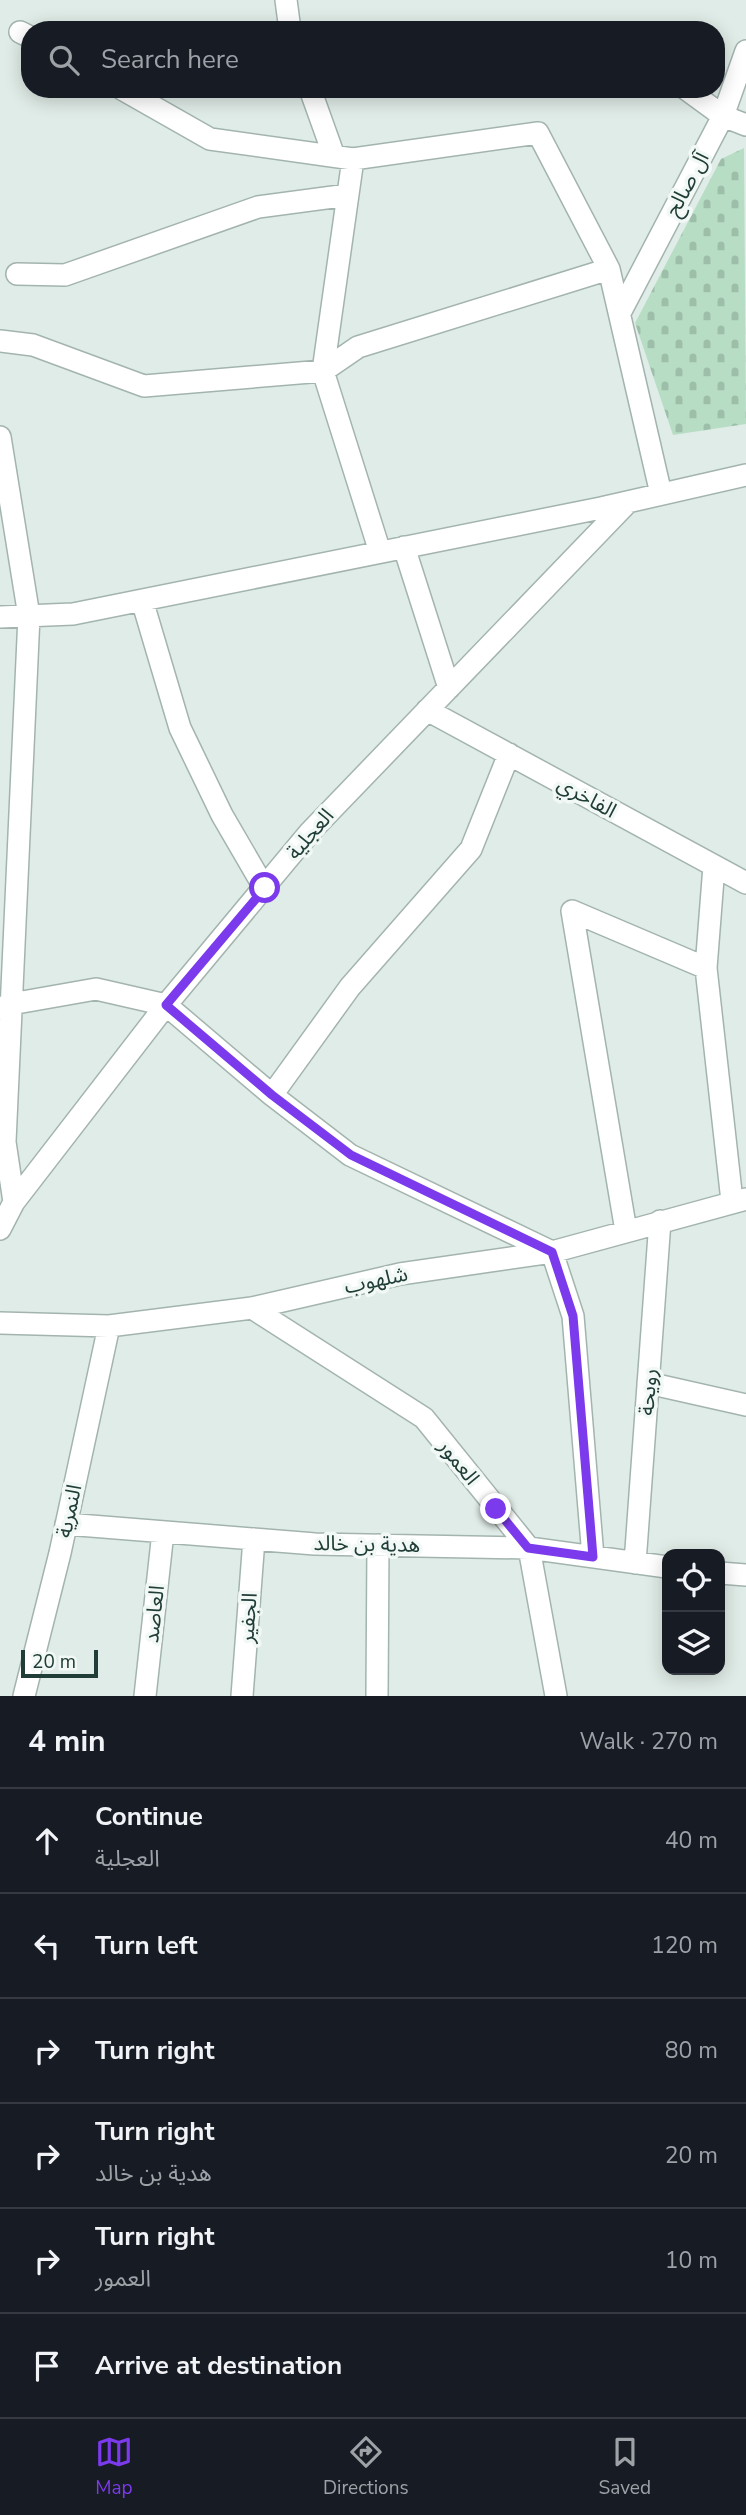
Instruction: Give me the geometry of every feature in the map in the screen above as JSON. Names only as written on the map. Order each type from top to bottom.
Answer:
[{"type":"street","points":[[286,0],[289,21]]},
{"type":"street","name":"آل صالح","points":[[620,313],[723,116],[746,51]]},
{"type":"street","points":[[138,98],[210,139],[344,158],[537,133],[608,269],[661,494]]},
{"type":"street","points":[[314,98],[344,158],[348,195],[323,371],[380,552]]},
{"type":"street","points":[[699,98],[723,116],[746,125]]},
{"type":"street","points":[[17,274],[65,275],[258,207],[348,195]]},
{"type":"street","points":[[0,341],[33,345],[144,386],[323,371],[358,347],[608,269]]},
{"type":"street","points":[[0,437],[29,616],[6,1006],[5,1142],[14,1202]]},
{"type":"street","points":[[0,617],[73,614],[628,502],[746,475]]},
{"type":"street","name":"العجلية","points":[[0,1229],[14,1202],[166,1005],[310,832],[628,502]]},
{"type":"street","points":[[404,547],[449,688]]},
{"type":"street","points":[[142,600],[180,728],[222,815],[265,888]]},
{"type":"street","name":"الفاخري","points":[[427,710],[746,883]]},
{"type":"street","points":[[272,1095],[350,987],[471,849],[509,754]]},
{"type":"street","points":[[714,866],[706,968],[739,1200]]},
{"type":"street","points":[[626,1231],[572,911],[706,968]]},
{"type":"street","points":[[6,1006],[96,989],[166,1005],[272,1095],[351,1155],[552,1252],[573,1316],[593,1557]]},
{"type":"street","name":"شلهوب","points":[[0,1323],[109,1325],[252,1308],[400,1274],[552,1252],[739,1200]]},
{"type":"street","name":"رويحة","points":[[635,1563],[660,1221]]},
{"type":"street","name":"العمور","points":[[252,1308],[424,1418],[528,1548],[556,1696]]},
{"type":"street","name":"النمرية","points":[[24,1696],[66,1524],[109,1325]]},
{"type":"street","points":[[648,1383],[746,1405]]},
{"type":"street","name":"هدية بن خالد","points":[[66,1524],[254,1539],[528,1548],[662,1566]]},
{"type":"street","name":"العاصد","points":[[145,1696],[163,1532]]},
{"type":"street","name":"الجفير","points":[[242,1696],[254,1539]]},
{"type":"street","points":[[377,1696],[378,1545]]},
{"type":"street","points":[[725,1573],[746,1575]]},
{"type":"green space","points":[[744,148],[746,424],[673,435],[635,323],[721,159]]},
{"type":"route","points":[[265,888],[166,1005],[272,1095],[351,1155],[552,1252],[573,1316],[593,1557],[528,1548],[496,1509]]}]
